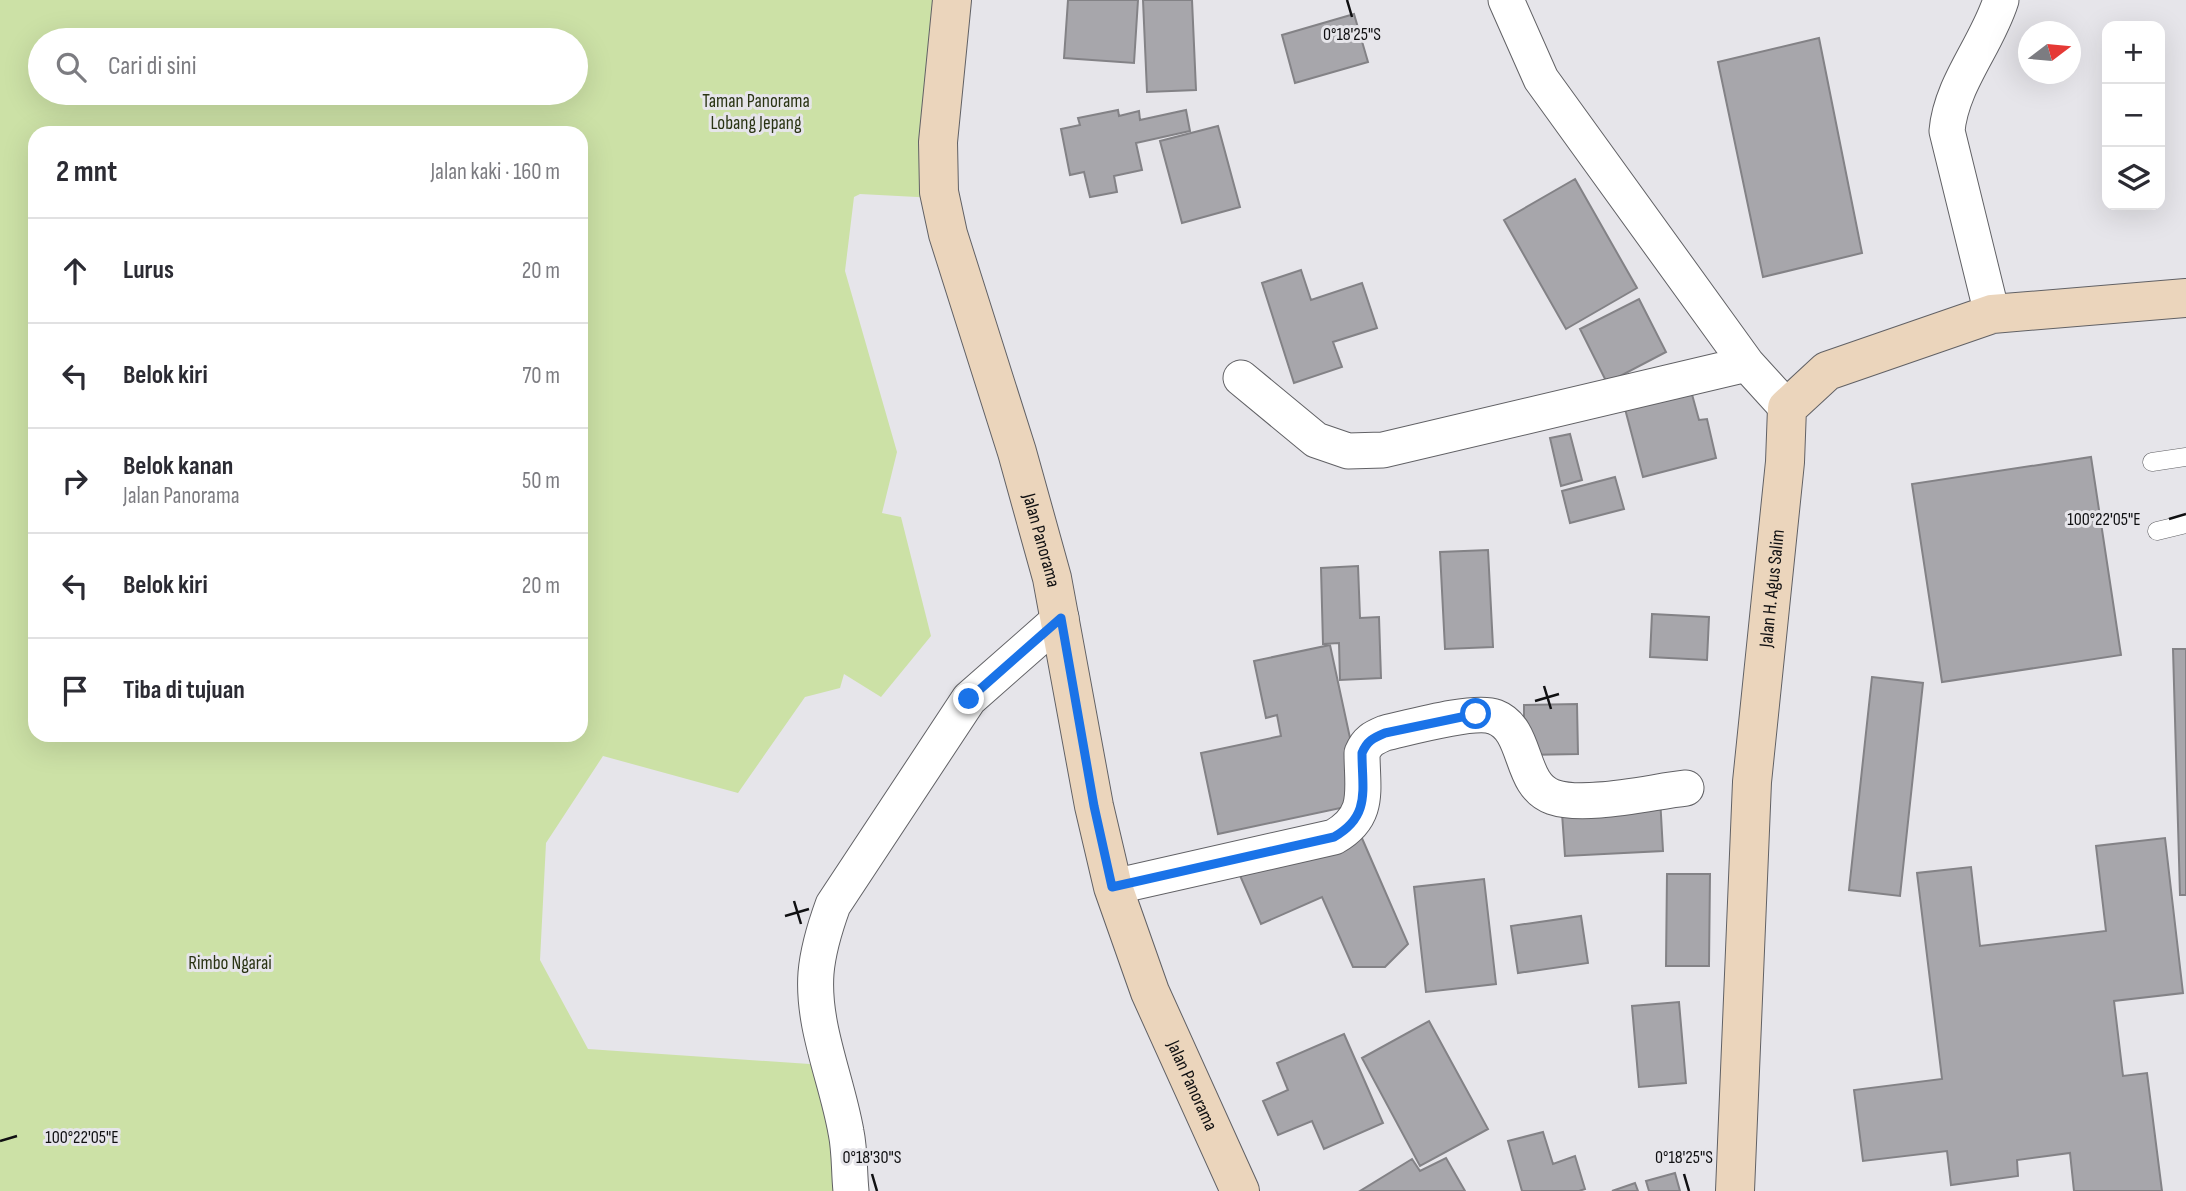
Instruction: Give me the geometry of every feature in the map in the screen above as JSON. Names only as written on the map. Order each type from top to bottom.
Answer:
[{"type":"main road","name":"Jalan Panorama","points":[[952,0],[938,142],[939,192],[948,234],[1017,452],[1052,578],[1094,806],[1112,887],[1150,992],[1240,1191]]},
{"type":"main road","points":[[1787,408],[1827,371],[1992,314],[2186,298]]},
{"type":"main road","name":"Jalan H. Agus Salim","points":[[1735,1191],[1752,782],[1785,462],[1787,408]]},
{"type":"street","points":[[1506,0],[1541,79],[1747,364],[1787,408]]},
{"type":"street","points":[[1992,314],[1947,131],[1949,114],[2001,0]]},
{"type":"street","points":[[1241,377],[1316,440],[1348,451],[1383,450],[1747,364]]},
{"type":"street","points":[[851,1191],[847,1133],[822,1031],[816,991],[822,935],[833,905],[969,699],[1061,618]]},
{"type":"street","points":[[1112,887],[1334,837],[1348,829],[1361,812],[1362,753],[1371,738],[1476,714],[1494,716],[1506,724],[1538,789],[1552,797],[1577,802],[1685,788]]},
{"type":"lane","points":[[2152,462],[2185,463]]},
{"type":"lane","points":[[2157,531],[2186,524]]},
{"type":"green space","name":"Rimbo Ngarai","points":[[0,0],[953,0],[936,198],[860,194],[854,197],[845,271],[897,452],[882,513],[901,517],[931,636],[881,697],[844,674],[840,688],[805,697],[738,793],[603,756],[546,843],[540,960],[588,1049],[839,1066],[864,1191],[0,1191]]},
{"type":"building","points":[[1068,0],[1138,0],[1134,63],[1064,58]]},
{"type":"building","points":[[1143,0],[1192,0],[1196,90],[1147,92]]},
{"type":"building","points":[[1354,14],[1368,62],[1295,83],[1282,35]]},
{"type":"building","points":[[1819,38],[1862,253],[1763,277],[1718,62]]},
{"type":"building","points":[[1118,110],[1119,116],[1139,111],[1140,120],[1186,110],[1190,131],[1136,143],[1142,170],[1114,176],[1117,192],[1090,197],[1084,172],[1070,175],[1061,129],[1080,125],[1078,118]]},
{"type":"building","points":[[1218,126],[1240,207],[1182,223],[1160,141]]},
{"type":"building","points":[[1575,179],[1637,288],[1566,329],[1504,220]]},
{"type":"building","points":[[1301,270],[1311,300],[1362,283],[1377,328],[1333,342],[1342,367],[1294,383],[1262,283]]},
{"type":"building","points":[[1639,299],[1666,352],[1607,383],[1580,329]]},
{"type":"building","points":[[1690,387],[1699,420],[1707,419],[1716,458],[1643,477],[1624,405]]},
{"type":"building","points":[[1570,434],[1582,480],[1561,486],[1550,438]]},
{"type":"building","points":[[2091,457],[2121,655],[1942,682],[1912,484]]},
{"type":"building","points":[[1615,477],[1624,509],[1570,523],[1562,491]]},
{"type":"building","points":[[1488,550],[1493,647],[1445,649],[1440,552]]},
{"type":"building","points":[[1358,566],[1360,618],[1379,617],[1381,678],[1340,680],[1339,643],[1323,644],[1321,568]]},
{"type":"building","points":[[1652,614],[1709,617],[1707,660],[1650,657]]},
{"type":"building","points":[[1330,645],[1364,803],[1218,834],[1201,753],[1281,736],[1277,715],[1266,718],[1254,661]]},
{"type":"building","points":[[2173,649],[2186,649],[2186,895],[2180,895]]},
{"type":"building","points":[[1872,677],[1923,683],[1900,896],[1849,890]]},
{"type":"building","points":[[1577,704],[1578,754],[1524,755],[1524,705]]},
{"type":"building","points":[[1659,779],[1663,851],[1565,856],[1560,785]]},
{"type":"building","points":[[1351,813],[1408,944],[1385,967],[1353,967],[1322,897],[1261,924],[1235,864]]},
{"type":"building","points":[[2165,838],[2183,993],[2114,1001],[2123,1076],[2147,1073],[2162,1191],[2074,1191],[2070,1153],[2017,1160],[2018,1176],[1951,1185],[1947,1151],[1863,1161],[1854,1090],[1942,1079],[1917,873],[1971,867],[1980,946],[2106,931],[2096,846]]},
{"type":"building","points":[[1667,874],[1710,874],[1709,966],[1666,966]]},
{"type":"building","points":[[1484,879],[1496,984],[1426,992],[1414,887]]},
{"type":"building","points":[[1581,916],[1588,963],[1518,973],[1511,926]]},
{"type":"building","points":[[1679,1002],[1686,1083],[1639,1087],[1632,1006]]},
{"type":"building","points":[[1429,1021],[1488,1129],[1420,1166],[1362,1058]]},
{"type":"building","points":[[1344,1034],[1383,1123],[1324,1149],[1312,1121],[1278,1135],[1263,1101],[1288,1090],[1277,1063]]},
{"type":"building","points":[[1543,1132],[1553,1164],[1575,1156],[1585,1189],[1522,1191],[1508,1141]]},
{"type":"building","points":[[1446,1158],[1465,1191],[1360,1191],[1412,1159],[1420,1171]]},
{"type":"building","points":[[1675,1173],[1680,1191],[1649,1191],[1646,1181]]},
{"type":"building","points":[[1635,1183],[1638,1191],[1612,1191]]},
{"type":"route","points":[[969,699],[1061,618],[1094,806],[1112,887],[1334,837],[1348,829],[1361,812],[1362,753],[1371,738],[1476,714]]},
{"type":"park label","name":"Taman Panorama Lobang Jepang","points":[[756,112]]}]
